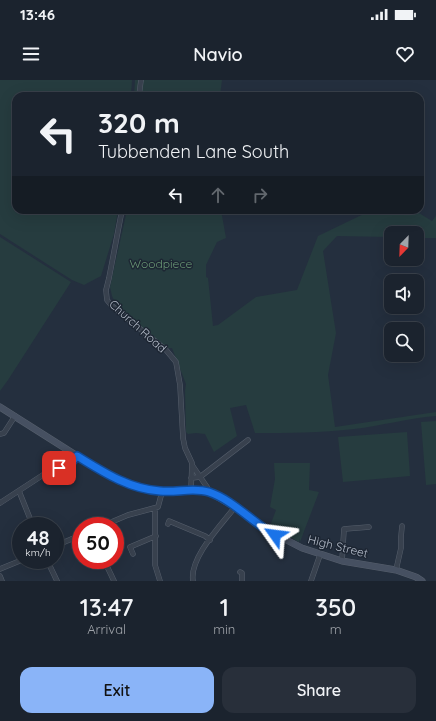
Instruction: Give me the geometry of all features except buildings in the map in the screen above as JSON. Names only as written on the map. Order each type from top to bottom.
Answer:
[{"type":"main road","name":"High Street","points":[[0,407],[77,456],[119,480],[137,487],[162,492],[209,492],[235,507],[267,530],[295,545],[320,555],[342,561],[396,570],[422,581]]},
{"type":"street","points":[[140,92],[141,80]]},
{"type":"street","name":"Church Road","points":[[121,214],[106,290],[107,300],[112,306],[166,350],[176,362],[180,385],[183,438],[185,448],[209,492]]},
{"type":"street","points":[[0,434],[4,433],[15,416]]},
{"type":"street","points":[[191,478],[200,477],[248,440]]},
{"type":"street","points":[[0,503],[49,471],[71,463],[77,456]]},
{"type":"street","name":"Church Road","points":[[191,491],[192,463]]},
{"type":"street","points":[[19,491],[29,517]]},
{"type":"street","points":[[123,517],[155,508],[159,505],[162,492]]},
{"type":"street","points":[[193,581],[192,575],[195,562],[201,551],[235,507]]},
{"type":"street","points":[[155,508],[155,565],[160,581]]},
{"type":"street","points":[[168,524],[169,521],[205,536],[210,540]]},
{"type":"street","points":[[396,570],[402,548],[402,526]]},
{"type":"street","points":[[342,561],[344,529],[369,527]]},
{"type":"street","points":[[133,554],[130,547],[156,536]]},
{"type":"street","points":[[310,581],[320,555]]},
{"type":"street","points":[[0,569],[12,564]]},
{"type":"street","points":[[51,569],[57,581]]},
{"type":"street","points":[[108,569],[114,581]]},
{"type":"street","points":[[240,572],[242,574],[242,581]]},
{"type":"street","points":[[0,576],[2,581]]},
{"type":"green space","points":[[0,80],[132,80],[131,92],[12,92],[12,214],[117,214],[114,234],[101,276],[84,285],[72,280],[0,234]]},
{"type":"green space","points":[[135,80],[222,80],[220,92],[134,92]]},
{"type":"green space","name":"Woodpiece","points":[[126,214],[222,214],[226,238],[217,242],[206,265],[206,277],[208,278],[213,326],[218,325],[256,297],[297,290],[318,236],[364,214],[421,214],[432,221],[436,216],[436,238],[424,238],[424,226],[384,226],[384,237],[337,236],[323,251],[336,333],[328,375],[335,427],[436,412],[436,416],[415,418],[364,428],[304,432],[255,433],[246,405],[230,408],[237,436],[214,452],[205,434],[188,434],[186,432],[186,384],[172,348],[165,348],[117,306],[112,296],[110,287]]},
{"type":"green space","points":[[0,237],[71,282],[0,391]]},
{"type":"green space","points":[[436,421],[436,484],[426,485],[421,422]]},
{"type":"green space","points":[[407,432],[410,476],[343,482],[338,437]]},
{"type":"green space","points":[[274,463],[310,463],[309,490],[319,492],[300,542],[300,538],[299,542],[270,526],[276,510],[270,507],[275,479]]},
{"type":"route","points":[[59,468],[71,463],[77,456],[111,477],[137,487],[162,492],[197,490],[206,491],[216,495],[275,535]]}]
